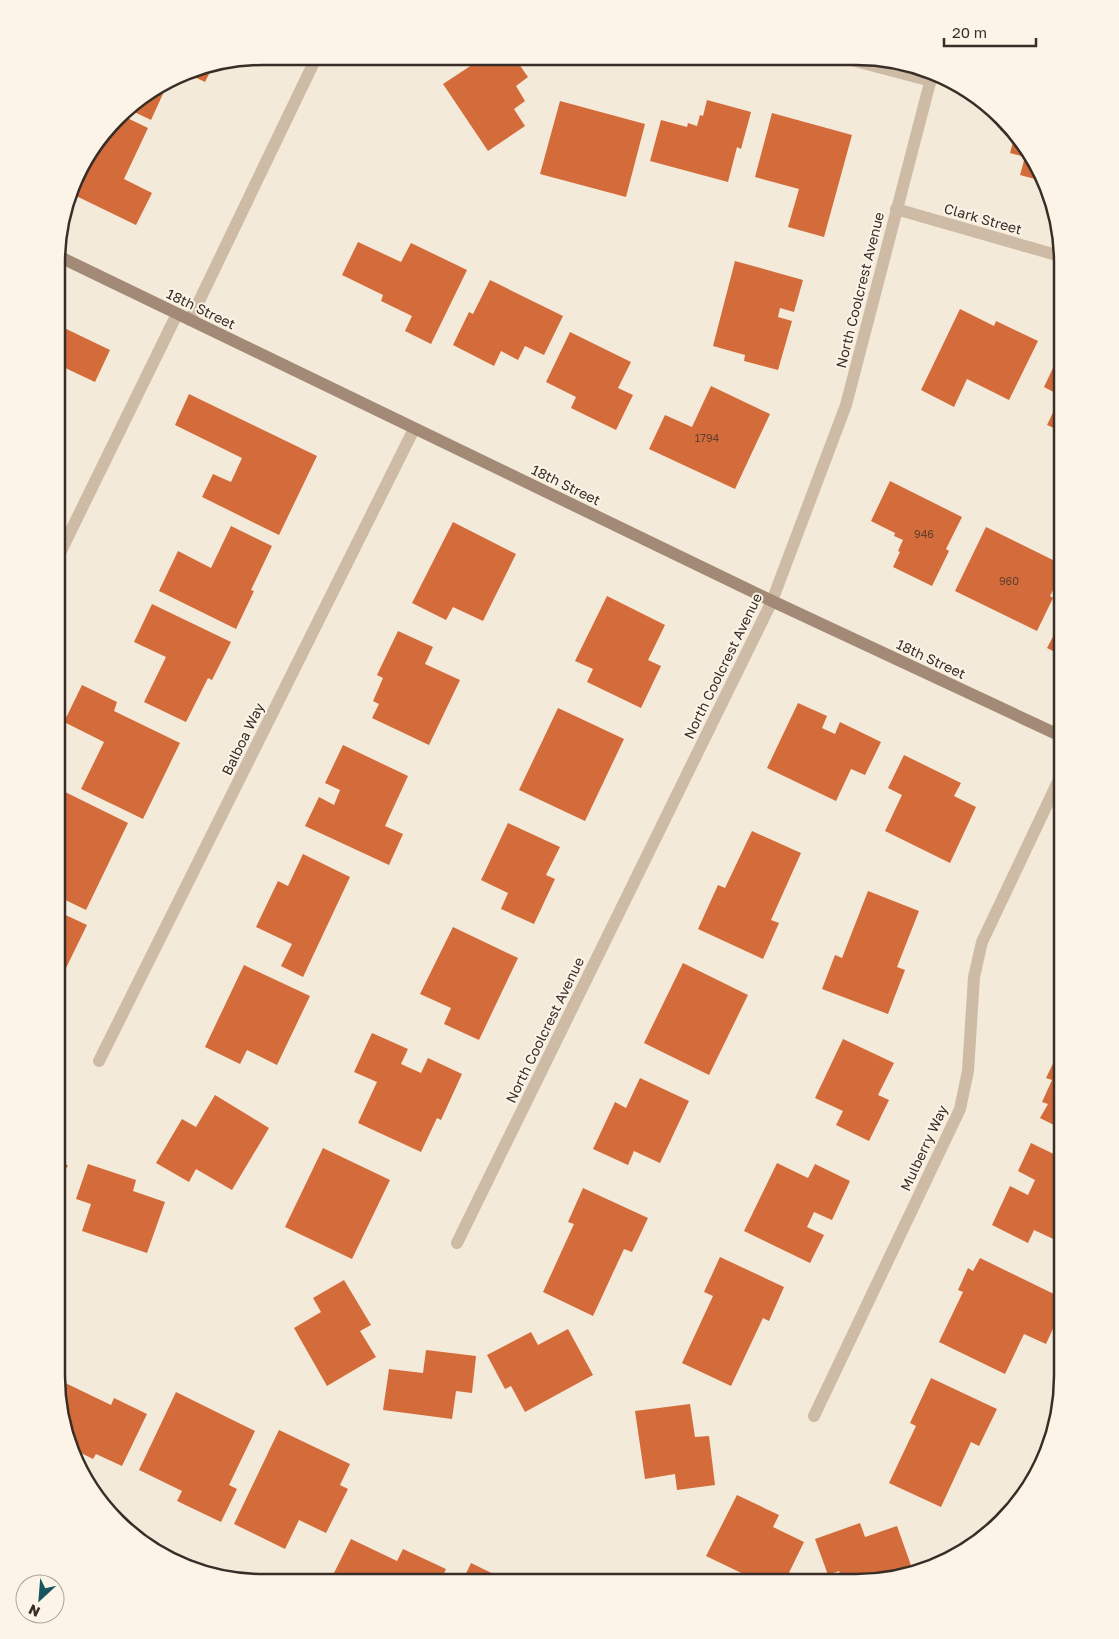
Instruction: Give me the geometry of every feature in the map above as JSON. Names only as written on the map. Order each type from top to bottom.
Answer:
[{"type":"main road","name":"18th Street","points":[[65,259],[772,601],[1054,733]]},
{"type":"street","points":[[190,320],[313,65]]},
{"type":"street","name":"North Coolcrest Avenue","points":[[457,1243],[772,601],[846,405],[931,80]]},
{"type":"street","name":"Clark Street","points":[[896,209],[1054,254]]},
{"type":"street","points":[[65,543],[177,314]]},
{"type":"street","name":"Balboa Way","points":[[99,1061],[414,429]]},
{"type":"street","name":"Mulberry Way","points":[[814,1416],[960,1109],[968,1070],[974,977],[982,942],[1054,788]]},
{"type":"building","points":[[472,65],[520,65],[528,77],[516,86],[525,101],[514,109],[525,126],[488,151],[443,84]]},
{"type":"building","points":[[210,73],[205,82],[194,77]]},
{"type":"building","points":[[164,92],[151,120],[134,112]]},
{"type":"building","points":[[707,100],[751,112],[741,149],[737,147],[728,182],[650,161],[661,120],[687,127],[688,123],[697,126],[700,115],[703,116]]},
{"type":"building","points":[[560,101],[645,124],[626,197],[540,174]]},
{"type":"building","points":[[772,113],[852,135],[824,237],[788,227],[799,189],[755,177]]},
{"type":"building","points":[[128,118],[148,128],[124,179],[152,193],[136,225],[76,196],[85,175],[98,153],[114,132]]},
{"type":"building","points":[[1013,142],[1023,156],[1010,153]]},
{"type":"building","points":[[1024,159],[1036,179],[1020,175]]},
{"type":"building","points":[[358,242],[401,262],[411,243],[467,270],[431,344],[405,331],[412,316],[381,301],[383,295],[342,275]]},
{"type":"building","points":[[735,261],[803,280],[794,312],[780,308],[778,317],[792,321],[778,370],[744,361],[745,355],[713,346]]},
{"type":"building","points":[[490,280],[563,316],[544,355],[525,346],[518,360],[501,351],[494,366],[453,345],[469,312],[473,314]]},
{"type":"building","points":[[960,309],[994,326],[996,321],[1038,341],[1009,400],[967,379],[954,407],[921,390]]},
{"type":"building","points":[[65,328],[110,350],[95,382],[65,368]]},
{"type":"building","points":[[570,332],[631,362],[618,388],[633,395],[616,430],[571,408],[576,397],[546,382]]},
{"type":"building","points":[[1054,366],[1054,392],[1044,387]]},
{"type":"building","points":[[711,386],[770,414],[735,489],[649,449],[665,415],[692,427]]},
{"type":"building","points":[[189,394],[317,456],[279,535],[202,497],[213,474],[231,482],[242,458],[175,425]]},
{"type":"building","points":[[1054,410],[1054,428],[1047,425]]},
{"type":"building","points":[[890,481],[962,517],[946,549],[949,551],[932,586],[893,567],[903,540],[894,536],[895,533],[871,521]]},
{"type":"building","points":[[453,522],[516,554],[483,621],[453,607],[446,620],[412,603]]},
{"type":"building","points":[[231,526],[272,546],[251,590],[254,591],[236,629],[159,591],[178,551],[211,568]]},
{"type":"building","points":[[986,527],[1054,561],[1054,588],[1050,596],[1053,598],[1037,631],[955,591]]},
{"type":"building","points":[[607,596],[665,625],[648,660],[661,666],[641,708],[587,682],[593,669],[575,661]]},
{"type":"building","points":[[152,604],[231,642],[212,680],[208,678],[186,722],[144,702],[166,657],[134,642]]},
{"type":"building","points":[[398,631],[433,647],[425,664],[460,680],[429,745],[372,718],[379,704],[373,701],[383,678],[377,675]]},
{"type":"building","points":[[1054,635],[1054,652],[1047,648]]},
{"type":"building","points":[[82,685],[117,702],[114,711],[180,743],[143,819],[81,789],[104,742],[65,722]]},
{"type":"building","points":[[798,703],[827,716],[822,728],[835,734],[840,722],[881,742],[865,775],[851,769],[836,801],[767,768]]},
{"type":"building","points":[[558,708],[624,739],[585,821],[519,790]]},
{"type":"building","points":[[343,745],[408,776],[385,826],[403,834],[389,865],[305,826],[319,797],[334,805],[340,790],[325,783]]},
{"type":"building","points":[[904,755],[961,783],[954,796],[976,807],[950,863],[885,831],[902,795],[888,788]]},
{"type":"building","points":[[65,792],[128,823],[86,910],[65,900]]},
{"type":"building","points":[[508,823],[560,847],[546,875],[555,879],[534,924],[501,909],[508,893],[481,880]]},
{"type":"building","points":[[752,831],[801,853],[771,920],[779,923],[763,959],[698,929],[718,885],[725,888]]},
{"type":"building","points":[[303,854],[350,877],[303,977],[281,966],[292,944],[256,927],[278,881],[288,886]]},
{"type":"building","points":[[868,891],[919,911],[897,967],[905,970],[888,1014],[822,989],[835,955],[842,958]]},
{"type":"building","points":[[65,915],[87,925],[65,967]]},
{"type":"building","points":[[453,927],[518,958],[479,1040],[444,1024],[451,1008],[420,994]]},
{"type":"building","points":[[683,963],[748,995],[709,1075],[644,1043]]},
{"type":"building","points":[[244,965],[310,996],[277,1065],[247,1050],[240,1064],[205,1047]]},
{"type":"building","points":[[372,1033],[408,1049],[401,1064],[421,1073],[428,1058],[462,1074],[441,1120],[437,1118],[421,1152],[358,1123],[377,1082],[354,1072]]},
{"type":"building","points":[[843,1039],[894,1063],[878,1095],[889,1100],[869,1141],[836,1125],[843,1111],[815,1098]]},
{"type":"building","points":[[1054,1062],[1054,1125],[1040,1118],[1048,1104],[1042,1102],[1052,1080],[1046,1078]]},
{"type":"building","points":[[640,1078],[689,1101],[660,1163],[634,1151],[628,1165],[593,1149],[615,1102],[626,1108]]},
{"type":"building","points":[[215,1095],[269,1128],[232,1190],[196,1169],[189,1182],[156,1163],[182,1119],[196,1127]]},
{"type":"building","points":[[1031,1143],[1054,1154],[1054,1239],[1034,1230],[1028,1243],[992,1225],[1010,1186],[1028,1195],[1035,1180],[1018,1171]]},
{"type":"building","points":[[323,1148],[390,1180],[352,1259],[285,1227]]},
{"type":"building","points":[[777,1163],[808,1178],[815,1164],[850,1181],[832,1220],[814,1212],[807,1227],[824,1235],[810,1263],[744,1231]]},
{"type":"building","points":[[88,1164],[136,1180],[133,1191],[165,1202],[147,1253],[82,1231],[91,1204],[76,1199]]},
{"type":"building","points":[[583,1188],[648,1218],[632,1252],[624,1249],[593,1316],[543,1292],[574,1224],[568,1222]]},
{"type":"building","points":[[720,1257],[784,1287],[769,1321],[763,1318],[731,1386],[682,1363],[713,1296],[704,1292]]},
{"type":"building","points":[[980,1258],[1054,1294],[1054,1326],[1046,1344],[1024,1334],[1005,1374],[939,1342],[963,1292],[958,1290],[968,1268],[973,1271]]},
{"type":"building","points":[[344,1280],[371,1325],[360,1331],[376,1357],[327,1386],[294,1328],[321,1312],[313,1298]]},
{"type":"building","points":[[568,1329],[593,1375],[525,1412],[511,1386],[505,1389],[487,1355],[531,1332],[538,1345]]},
{"type":"building","points":[[426,1350],[476,1356],[472,1393],[456,1391],[452,1419],[383,1410],[389,1369],[423,1373]]},
{"type":"building","points":[[931,1378],[997,1409],[979,1446],[971,1442],[941,1507],[889,1483],[916,1426],[910,1423]]},
{"type":"building","points":[[65,1383],[111,1405],[114,1398],[147,1414],[122,1466],[96,1454],[93,1459],[80,1453],[75,1440],[69,1415]]},
{"type":"building","points":[[176,1392],[255,1431],[229,1485],[237,1489],[221,1522],[177,1501],[182,1491],[139,1470]]},
{"type":"building","points":[[690,1404],[695,1437],[709,1436],[715,1485],[677,1490],[675,1474],[645,1479],[635,1411]]},
{"type":"building","points":[[279,1430],[350,1464],[340,1485],[348,1489],[326,1533],[299,1520],[285,1549],[234,1524]]},
{"type":"building","points":[[737,1495],[779,1515],[773,1527],[804,1542],[788,1574],[743,1574],[706,1556]]},
{"type":"building","points":[[860,1523],[865,1537],[897,1526],[911,1566],[869,1574],[840,1574],[839,1571],[828,1574],[815,1539]]},
{"type":"building","points":[[351,1539],[397,1561],[403,1549],[446,1569],[444,1574],[334,1573]]},
{"type":"building","points":[[471,1563],[494,1574],[466,1574]]}]
